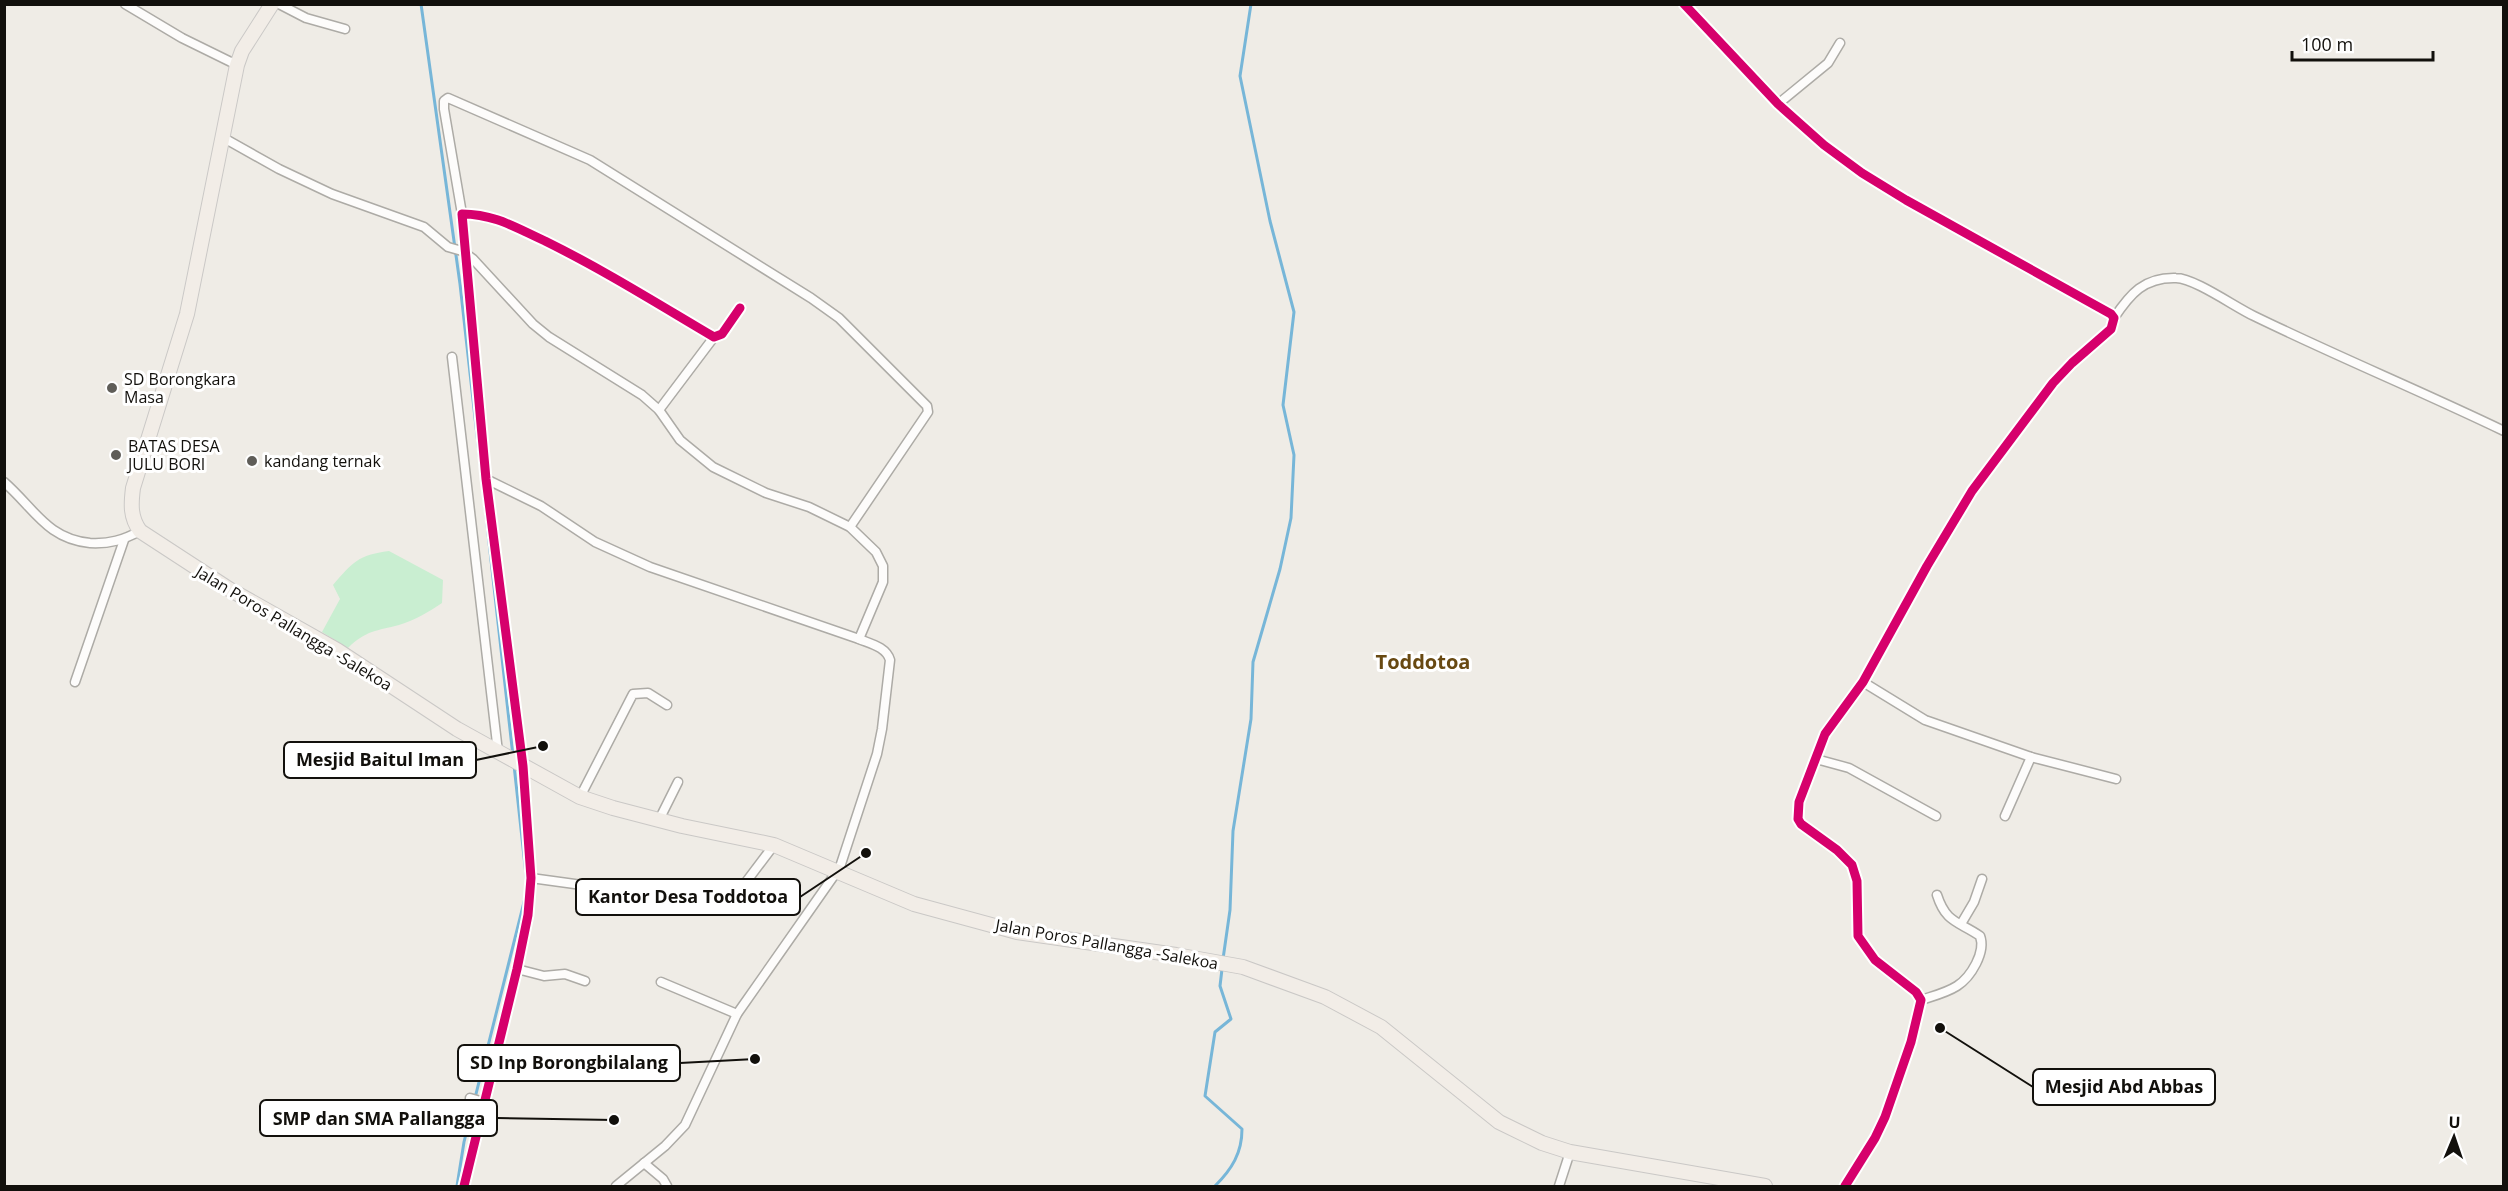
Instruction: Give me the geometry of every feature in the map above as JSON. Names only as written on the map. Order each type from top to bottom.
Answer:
[{"type":"main road","points":[[140,531],[135,524],[131,509],[134,488],[187,314],[237,65],[242,51],[272,4]]},
{"type":"main road","name":"Jalan Poros Pallangga -Salekoa","points":[[140,531],[187,563],[319,639],[457,729],[580,797],[659,820],[774,845],[914,904],[1017,932],[1243,968],[1325,997],[1371,1022],[1428,1064],[1499,1122],[1542,1143],[1570,1152],[1765,1186]]},
{"type":"street","points":[[125,4],[182,38],[237,65]]},
{"type":"street","points":[[279,4],[306,18],[345,29]]},
{"type":"street","points":[[1684,4],[1778,104],[1824,145],[1881,186],[2028,266],[2111,314],[2114,318]]},
{"type":"street","points":[[1778,104],[1828,63],[1840,43]]},
{"type":"street","points":[[512,760],[486,479],[458,250],[462,214],[444,109],[444,101],[448,98],[590,160],[825,307],[927,406],[928,412],[850,527]]},
{"type":"street","points":[[222,137],[279,169],[332,194],[424,227],[458,250],[549,337],[626,384],[659,410],[680,440],[713,467],[766,494],[809,507],[850,527],[876,552],[882,561],[884,572],[883,582],[859,639]]},
{"type":"street","points":[[462,214],[493,217],[574,256],[651,298],[714,337]]},
{"type":"street","points":[[1845,1186],[1885,1117],[1911,1042],[1921,1000],[1916,992],[1875,960],[1858,936],[1857,887],[1852,865],[1837,850],[1807,830],[1798,819],[1799,802],[1825,734],[1863,682],[1927,566],[1972,491],[2053,383],[2111,329],[2114,318],[2132,292],[2140,286],[2164,279],[2184,279],[2254,316],[2504,431]]},
{"type":"street","points":[[659,410],[714,337],[722,334],[740,308]]},
{"type":"street","points":[[452,357],[531,878],[528,915],[517,969],[477,1100],[464,1186]]},
{"type":"street","points":[[486,479],[542,506],[595,542],[650,567],[859,639],[888,655],[890,671],[877,754],[837,871],[737,1014],[689,1119],[665,1146],[616,1186]]},
{"type":"street","points":[[4,482],[38,517],[62,536],[76,541],[95,543],[124,540],[140,531]]},
{"type":"street","points":[[75,682],[124,540]]},
{"type":"street","points":[[1863,682],[1910,713],[1925,720],[2031,757],[2116,779]]},
{"type":"street","points":[[580,797],[633,694],[648,693],[667,705]]},
{"type":"street","points":[[2004,816],[2031,757]]},
{"type":"street","points":[[1816,759],[1849,768],[1936,816]]},
{"type":"street","points":[[659,820],[678,782]]},
{"type":"street","points":[[744,886],[774,845]]},
{"type":"street","points":[[531,878],[582,885],[610,900]]},
{"type":"street","points":[[1961,924],[1974,902],[1982,879]]},
{"type":"street","points":[[1921,1000],[1960,985],[1974,968],[1981,950],[1980,936],[1948,918],[1942,912],[1937,895]]},
{"type":"street","points":[[517,969],[544,975],[565,974],[585,981]]},
{"type":"street","points":[[661,982],[737,1014]]},
{"type":"street","points":[[1559,1186],[1570,1152]]},
{"type":"street","points":[[644,1163],[663,1179],[666,1186]]},
{"type":"green space","points":[[389,551],[443,580],[442,603],[411,621],[366,634],[348,648],[322,632],[340,599],[333,585],[363,557]]},
{"type":"waterway","points":[[421,4],[460,284],[513,756]]},
{"type":"waterway","points":[[1223,959],[1230,910],[1233,831],[1251,719],[1253,662],[1280,569],[1291,518],[1294,455],[1283,405],[1294,312],[1270,221],[1240,76],[1251,4]]},
{"type":"waterway","points":[[514,765],[527,884]]},
{"type":"waterway","points":[[457,1186],[464,1142],[526,894]]},
{"type":"waterway","points":[[1215,1186],[1235,1160],[1242,1138],[1242,1129],[1205,1096],[1215,1032],[1231,1019],[1220,986],[1222,969]]},
{"type":"cycle path","points":[[1684,4],[1778,104],[1824,145],[1862,173],[1906,200],[2111,314],[2114,318],[2111,329],[2053,383],[1972,491],[1927,566],[1863,682],[1825,734],[1799,802],[1798,819],[1801,824],[1837,850],[1852,865],[1857,881],[1858,936],[1875,960],[1916,992],[1921,1000],[1911,1042],[1885,1117],[1875,1138],[1845,1186]]},
{"type":"cycle path","points":[[464,1186],[517,969],[528,915],[531,878],[523,766],[486,479],[462,214],[495,219],[545,241],[610,275],[714,337],[722,334],[740,308]]},
{"type":"place","name":"SD Borongkara Masa","points":[[112,388]]},
{"type":"place","name":"BATAS DESA JULU BORI","points":[[116,455]]},
{"type":"place","name":"kandang ternak","points":[[252,461]]},
{"type":"place","name":"Mesjid Baitul Iman","points":[[543,746]]},
{"type":"place","name":"Kantor Desa Toddotoa","points":[[866,853]]},
{"type":"place","name":"Mesjid Abd Abbas","points":[[1940,1028]]},
{"type":"place","name":"SD Inp Borongbilalang","points":[[755,1059]]},
{"type":"place","name":"SMP dan SMA Pallangga","points":[[614,1120]]},
{"type":"district","name":"Toddotoa","points":[[1423,662]]}]
